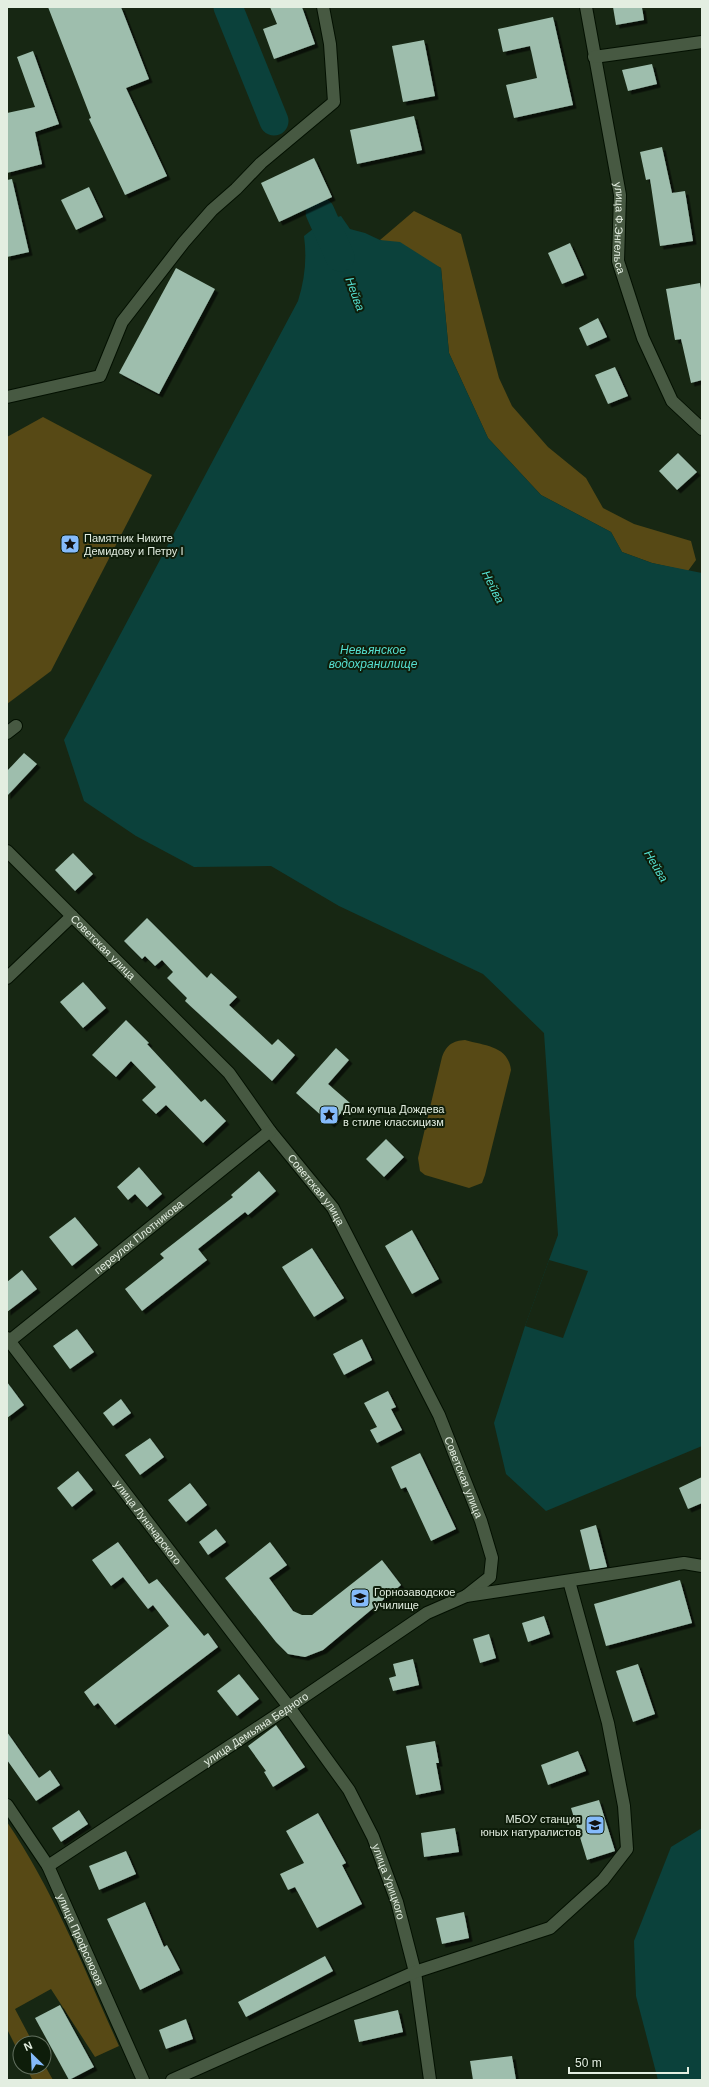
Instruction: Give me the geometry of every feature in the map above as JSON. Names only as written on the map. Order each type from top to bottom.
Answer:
[{"type":"street","points":[[7,397],[100,376],[122,322],[212,210],[236,189],[261,163],[334,102],[330,44],[323,7]]},
{"type":"street","name":"улица Ф.Энгельса","points":[[586,7],[620,195],[618,261],[643,338],[672,401],[702,429]]},
{"type":"street","points":[[594,57],[702,42]]},
{"type":"street","name":"Советская улица","points":[[7,852],[229,1073],[270,1131],[333,1208],[439,1414],[481,1521],[492,1558],[490,1577],[466,1596]]},
{"type":"street","points":[[7,978],[72,916]]},
{"type":"street","name":"переулок Плотникова","points":[[8,1341],[270,1131]]},
{"type":"street","name":"улица Луначарского","points":[[8,1341],[289,1707]]},
{"type":"street","points":[[466,1596],[684,1563],[702,1566]]},
{"type":"street","points":[[172,2080],[415,1972],[550,1928],[603,1880],[627,1849],[624,1806],[608,1722],[569,1581]]},
{"type":"street","name":"улица Демьяна Бедного","points":[[48,1866],[289,1707],[426,1613],[466,1596]]},
{"type":"street","name":"улица Урицкого","points":[[289,1707],[349,1790],[373,1837],[397,1902],[415,1972],[430,2080]]},
{"type":"street","name":"улица Профсоюзов","points":[[7,1805],[48,1866],[143,2080]]},
{"type":"shaded area","points":[[414,211],[461,234],[499,378],[512,406],[548,447],[586,478],[603,508],[634,524],[691,541],[696,560],[688,571],[652,563],[622,552],[611,532],[541,495],[488,438],[449,353],[441,268],[380,240]]},
{"type":"shaded area","points":[[43,417],[152,475],[51,671],[7,704],[7,437]]},
{"type":"shaded area","points":[[465,1040],[495,1048],[506,1056],[511,1070],[485,1175],[482,1183],[469,1188],[425,1175],[420,1171],[418,1158],[442,1057],[448,1046],[457,1041]]},
{"type":"shaded area","points":[[7,1822],[24,1848],[54,1903],[119,2046],[95,2057],[51,1989],[15,2009],[29,2035],[12,2035],[12,2039],[7,2029]]},
{"type":"shaded area","points":[[30,2075],[50,2075],[53,2080],[32,2079]]},
{"type":"water","name":"Невьянское водохранилище","points":[[341,216],[350,229],[365,233],[380,240],[400,242],[441,268],[449,353],[488,438],[541,495],[611,532],[622,552],[652,563],[702,573],[702,1446],[546,1511],[506,1474],[494,1423],[525,1326],[558,1235],[544,1033],[483,974],[339,906],[271,866],[194,867],[136,836],[84,801],[64,740],[298,301],[305,268],[304,236],[323,221]]},
{"type":"water","points":[[702,1828],[702,2080],[658,2080],[636,1996],[634,1941],[671,1847]]},
{"type":"pier","points":[[549,1260],[588,1271],[563,1338],[525,1326]]},
{"type":"building","points":[[48,7],[121,7],[149,79],[126,88],[167,176],[125,195],[89,119],[91,118]]},
{"type":"building","points":[[270,7],[302,7],[315,44],[274,59],[263,29],[277,24]]},
{"type":"building","points":[[613,7],[642,7],[644,20],[616,25]]},
{"type":"building","points":[[553,17],[573,105],[514,118],[506,85],[537,78],[530,46],[503,52],[498,29]]},
{"type":"building","points":[[424,40],[435,96],[403,102],[392,46]]},
{"type":"building","points":[[33,51],[59,124],[35,132],[42,164],[7,173],[7,113],[35,107],[17,57]]},
{"type":"building","points":[[652,64],[657,84],[628,91],[622,70]]},
{"type":"building","points":[[414,116],[422,150],[357,164],[350,130]]},
{"type":"building","points":[[662,147],[672,193],[685,191],[693,241],[660,246],[650,179],[646,180],[640,152]]},
{"type":"building","points":[[314,158],[332,197],[279,222],[261,183]]},
{"type":"building","points":[[12,179],[29,252],[7,257],[7,180]]},
{"type":"building","points":[[89,187],[103,217],[76,230],[61,200]]},
{"type":"building","points":[[570,243],[584,275],[562,284],[548,253]]},
{"type":"building","points":[[176,268],[215,289],[159,394],[119,373]]},
{"type":"building","points":[[700,283],[702,296],[702,380],[691,383],[681,339],[675,340],[666,289]]},
{"type":"building","points":[[598,318],[607,337],[587,346],[579,328]]},
{"type":"building","points":[[615,367],[628,396],[608,404],[595,375]]},
{"type":"building","points":[[678,453],[697,472],[677,490],[659,471]]},
{"type":"building","points":[[24,753],[37,764],[7,796],[7,771]]},
{"type":"building","points":[[73,853],[93,874],[75,891],[55,870]]},
{"type":"building","points":[[147,918],[207,978],[211,973],[237,997],[229,1005],[272,1045],[278,1039],[295,1055],[272,1081],[185,1001],[187,998],[167,978],[173,972],[162,960],[155,966],[145,956],[142,959],[124,941]]},
{"type":"building","points":[[83,982],[106,1008],[83,1028],[60,1002]]},
{"type":"building","points":[[126,1020],[149,1043],[147,1044],[201,1102],[205,1099],[226,1121],[203,1143],[166,1105],[156,1114],[142,1100],[156,1087],[131,1061],[116,1077],[92,1055]]},
{"type":"building","points":[[336,1048],[349,1060],[328,1084],[350,1103],[331,1124],[296,1093]]},
{"type":"building","points":[[386,1139],[404,1157],[384,1177],[366,1159]]},
{"type":"building","points":[[139,1167],[162,1194],[147,1207],[135,1194],[128,1200],[117,1187]]},
{"type":"building","points":[[259,1171],[276,1191],[248,1215],[245,1212],[198,1249],[207,1260],[142,1311],[125,1289],[164,1258],[160,1254],[233,1197],[231,1195]]},
{"type":"building","points":[[75,1217],[98,1245],[72,1266],[49,1237]]},
{"type":"building","points":[[412,1230],[439,1279],[412,1294],[385,1246]]},
{"type":"building","points":[[312,1248],[344,1298],[314,1317],[282,1267]]},
{"type":"building","points":[[22,1270],[37,1289],[7,1312],[7,1282]]},
{"type":"building","points":[[77,1329],[94,1352],[70,1369],[53,1346]]},
{"type":"building","points":[[362,1339],[372,1360],[344,1375],[333,1354]]},
{"type":"building","points":[[7,1382],[24,1405],[7,1418]]},
{"type":"building","points":[[388,1391],[396,1407],[391,1409],[402,1430],[377,1443],[370,1430],[377,1427],[364,1403]]},
{"type":"building","points":[[121,1399],[131,1413],[113,1426],[103,1413]]},
{"type":"building","points":[[150,1438],[164,1457],[140,1475],[125,1455]]},
{"type":"building","points":[[420,1453],[456,1529],[431,1541],[406,1487],[401,1489],[391,1467]]},
{"type":"building","points":[[78,1471],[93,1490],[72,1507],[57,1488]]},
{"type":"building","points":[[702,1477],[702,1503],[688,1509],[679,1488]]},
{"type":"building","points":[[190,1483],[207,1505],[186,1522],[168,1500]]},
{"type":"building","points":[[596,1525],[607,1567],[590,1570],[580,1530]]},
{"type":"building","points":[[216,1529],[226,1542],[208,1555],[199,1542]]},
{"type":"building","points":[[118,1542],[149,1584],[157,1579],[204,1636],[208,1633],[218,1647],[115,1725],[98,1703],[94,1706],[84,1692],[169,1626],[153,1605],[148,1609],[123,1577],[111,1586],[92,1560]]},
{"type":"building","name":"Горнозаводское училище","points":[[270,1542],[287,1565],[269,1578],[293,1611],[302,1615],[312,1615],[382,1560],[401,1585],[323,1650],[305,1657],[288,1654],[276,1642],[225,1578]]},
{"type":"building","points":[[680,1580],[692,1623],[606,1646],[594,1604]]},
{"type":"building","points":[[544,1616],[550,1634],[528,1642],[522,1623]]},
{"type":"building","points":[[489,1634],[496,1658],[480,1663],[473,1639]]},
{"type":"building","points":[[413,1659],[419,1685],[393,1691],[389,1678],[396,1676],[393,1664]]},
{"type":"building","points":[[638,1664],[655,1714],[633,1722],[616,1671]]},
{"type":"building","points":[[239,1674],[259,1699],[237,1716],[217,1691]]},
{"type":"building","points":[[276,1725],[305,1767],[273,1787],[264,1772],[266,1771],[248,1746]]},
{"type":"building","points":[[7,1732],[39,1778],[50,1770],[60,1785],[36,1801],[7,1760]]},
{"type":"building","points":[[435,1741],[439,1763],[436,1763],[441,1790],[416,1795],[406,1746]]},
{"type":"building","points":[[578,1751],[586,1771],[548,1785],[541,1765]]},
{"type":"building","points":[[599,1800],[615,1851],[587,1860],[571,1808]]},
{"type":"building","points":[[79,1810],[88,1824],[61,1842],[52,1828]]},
{"type":"building","points":[[318,1813],[346,1863],[342,1865],[362,1904],[317,1928],[295,1887],[288,1890],[280,1874],[304,1863],[286,1831]]},
{"type":"building","points":[[455,1828],[459,1852],[424,1857],[421,1833]]},
{"type":"building","points":[[126,1851],[136,1874],[99,1890],[89,1866]]},
{"type":"building","points":[[145,1902],[164,1947],[167,1945],[180,1970],[140,1990],[107,1919]]},
{"type":"building","points":[[464,1912],[469,1938],[442,1944],[436,1918]]},
{"type":"building","points":[[325,1956],[333,1971],[246,2017],[238,2002]]},
{"type":"building","points":[[60,2005],[94,2067],[69,2080],[52,2049],[52,2035],[44,2035],[35,2018]]},
{"type":"building","points":[[398,2010],[403,2032],[359,2042],[354,2020]]},
{"type":"building","points":[[186,2019],[193,2039],[166,2049],[159,2030]]},
{"type":"building","points":[[512,2056],[516,2080],[473,2080],[470,2061]]},
{"type":"waterway","name":"Нейва","points":[[228,7],[274,121]]},
{"type":"waterway","name":"Нейва","points":[[320,212],[340,257]]},
{"type":"place","name":"Памятник Никите Демидову и Петру I","points":[[70,544]]},
{"type":"place","name":"Дом купца Дождева в стиле классицизм","points":[[329,1115]]},
{"type":"place","name":"Горнозаводское училище","points":[[360,1598]]},
{"type":"place","name":"МБОУ станция юных натуралистов","points":[[595,1825]]}]
